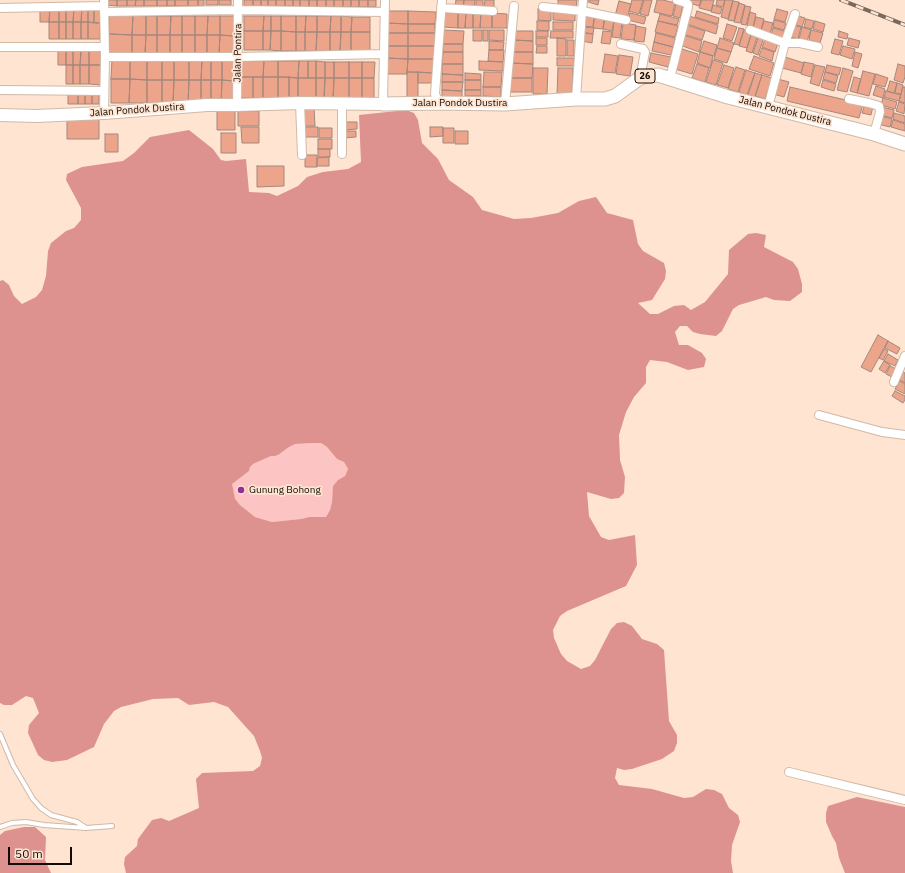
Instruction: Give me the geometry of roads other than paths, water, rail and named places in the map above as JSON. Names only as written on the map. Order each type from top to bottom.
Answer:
[{"type":"main road","name":"Jalan Pondok Dustira","points":[[0,115],[36,116],[104,113],[207,105],[300,103],[505,104],[576,99],[605,99],[615,96],[640,78],[658,75],[728,97],[874,134],[905,144]]},
{"type":"street","name":"Jalan Pontira","points":[[237,105],[238,0]]},
{"type":"street","points":[[383,104],[385,0]]},
{"type":"street","points":[[576,99],[584,0]]},
{"type":"street","points":[[670,78],[688,6],[688,4],[677,0]]},
{"type":"street","points":[[439,103],[436,94],[441,4],[493,11]]},
{"type":"street","points":[[104,6],[104,113]]},
{"type":"street","points":[[0,8],[104,6],[384,12]]},
{"type":"street","points":[[505,104],[514,6]]},
{"type":"street","points":[[543,7],[582,11],[626,20]]},
{"type":"street","points":[[768,107],[785,43],[795,14]]},
{"type":"street","points":[[750,30],[785,43],[800,43],[818,47]]},
{"type":"street","points":[[621,44],[644,50],[645,52],[640,78]]},
{"type":"street","points":[[0,47],[104,47]]},
{"type":"street","points":[[105,58],[383,54]]},
{"type":"street","points":[[0,90],[104,92]]},
{"type":"street","points":[[849,98],[878,106],[880,112],[874,134]]},
{"type":"street","points":[[300,103],[302,156]]},
{"type":"street","points":[[342,104],[342,154]]},
{"type":"street","points":[[894,382],[905,356]]},
{"type":"street","points":[[819,415],[882,432],[905,435]]},
{"type":"street","points":[[789,772],[905,800]]},
{"type":"lane","points":[[0,734],[13,765],[33,799],[41,808],[51,815],[76,822],[86,828]]},
{"type":"lane","points":[[0,827],[12,822],[86,828],[112,826]]},
{"type":"railway","points":[[841,0],[905,25]]},
{"type":"place","name":"Gunung Bohong","points":[[241,490]]}]
